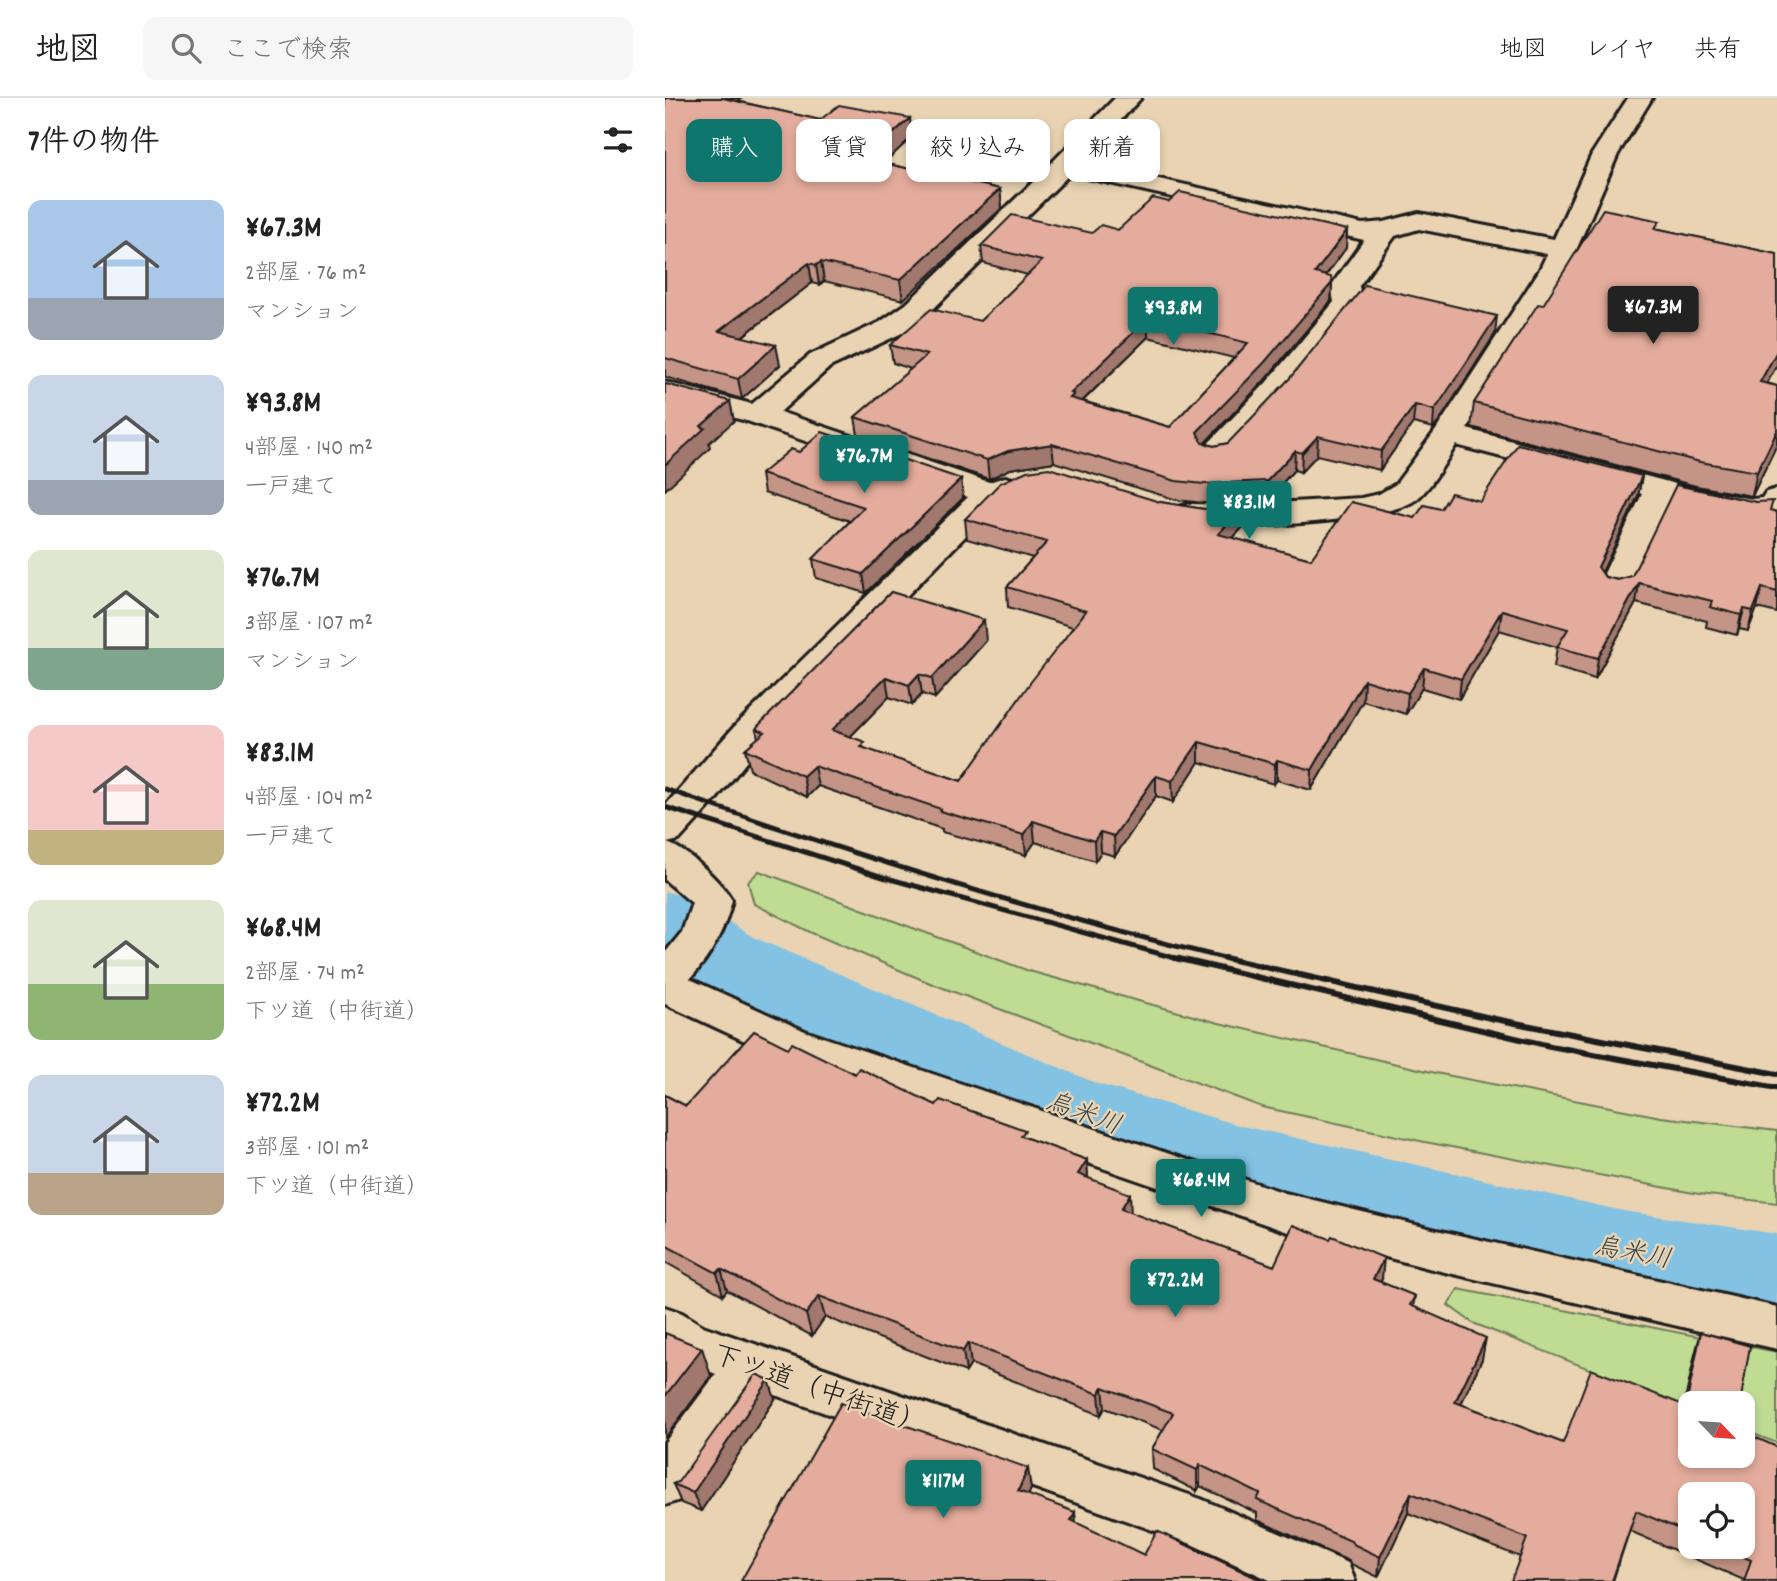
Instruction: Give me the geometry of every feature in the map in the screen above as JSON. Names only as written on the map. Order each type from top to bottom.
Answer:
[{"type":"street","points":[[758,415],[820,362],[890,328],[916,310],[1041,189],[1129,98]]},
{"type":"street","points":[[1160,508],[1204,516],[1361,508],[1390,501],[1406,491],[1449,434],[1553,271],[1605,154],[1640,98]]},
{"type":"street","points":[[1062,165],[1362,232],[1385,230],[1419,220],[1563,249]]},
{"type":"street","points":[[1215,453],[1277,389],[1348,303],[1345,286],[1385,230]]},
{"type":"street","points":[[665,391],[758,415],[964,483],[989,494]]},
{"type":"street","points":[[1449,434],[1752,509],[1776,504]]},
{"type":"street","points":[[665,830],[704,789],[747,736],[989,494],[1021,479],[1032,478]]},
{"type":"street","points":[[1614,588],[1661,488]]},
{"type":"street","points":[[665,856],[673,867],[702,887],[712,900],[706,928],[695,946],[665,979]]},
{"type":"street","points":[[665,986],[790,1042],[1285,1212],[1432,1249],[1777,1328]]},
{"type":"street","name":"下ツ道（中街道）","points":[[665,1328],[687,1342],[1201,1523],[1329,1581]]},
{"type":"street","points":[[665,1482],[752,1364]]},
{"type":"green space","points":[[759,871],[1029,971],[1219,1023],[1436,1073],[1661,1117],[1777,1131],[1777,1203],[1699,1194],[1425,1142],[1262,1107],[930,983],[812,933],[754,904],[748,882]]},
{"type":"green space","points":[[1458,1289],[1777,1352],[1777,1443],[1755,1435],[1755,1391],[1678,1391],[1678,1404],[1473,1323],[1448,1305]]},
{"type":"building","points":[[665,98],[723,98],[816,119],[796,119],[796,182],[892,182],[892,165],[906,168],[906,182],[968,182],[1000,189],[900,280],[821,262],[816,265],[809,263],[719,331],[776,345],[738,379],[665,358]]},
{"type":"building","points":[[839,105],[910,118],[892,134],[892,119],[821,119]]},
{"type":"building","points":[[1180,192],[1347,230],[1315,273],[1331,277],[1332,283],[1264,363],[1197,432],[1202,443],[1214,446],[1228,443],[1290,378],[1365,285],[1497,316],[1434,410],[1415,405],[1381,451],[1318,436],[1302,453],[1295,451],[1267,481],[1204,484],[1176,481],[1052,444],[1008,451],[987,460],[855,417],[927,355],[890,345],[931,309],[980,321],[1042,261],[981,246],[1012,215],[1092,233],[1101,225],[1118,230],[1153,198],[1169,202]],"holes":[[[1148,318],[1248,343],[1170,427],[1070,398],[1074,394],[1071,393]]]},
{"type":"building","points":[[1603,209],[1660,221],[1655,228],[1777,254],[1777,351],[1760,382],[1777,386],[1777,431],[1757,472],[1700,462],[1474,403],[1538,304],[1543,305]]},
{"type":"building","points":[[665,385],[730,401],[701,426],[705,428],[665,465]]},
{"type":"building","points":[[822,432],[961,479],[863,574],[813,559],[864,507],[761,474],[791,449],[799,452]]},
{"type":"building","points":[[1518,444],[1642,476],[1598,567],[1605,577],[1618,580],[1632,576],[1676,485],[1756,502],[1773,501],[1770,510],[1777,512],[1777,592],[1762,588],[1753,611],[1744,609],[1741,615],[1710,607],[1712,601],[1639,583],[1598,658],[1557,647],[1568,629],[1502,610],[1461,679],[1424,668],[1408,693],[1364,680],[1312,770],[1277,760],[1275,764],[1199,742],[1172,781],[1156,776],[1114,836],[1100,832],[1094,841],[1033,821],[1024,835],[940,811],[941,809],[814,766],[803,776],[745,749],[765,732],[756,729],[758,726],[891,592],[984,620],[932,678],[919,674],[909,685],[886,677],[832,730],[865,742],[861,747],[961,781],[1030,683],[1086,611],[1007,587],[1047,542],[965,519],[1000,483],[1027,471],[1049,468],[1160,502],[1204,509],[1243,507],[1218,534],[1311,559],[1351,502],[1415,518],[1424,505],[1441,509],[1451,493],[1480,501]]},
{"type":"building","points":[[754,1031],[788,1048],[792,1043],[855,1074],[859,1068],[936,1105],[940,1100],[1025,1130],[1021,1136],[1087,1160],[1078,1174],[1130,1194],[1121,1209],[1274,1266],[1293,1225],[1330,1239],[1332,1236],[1384,1258],[1373,1279],[1415,1296],[1410,1305],[1486,1338],[1455,1402],[1563,1443],[1591,1369],[1678,1403],[1678,1468],[1755,1468],[1755,1437],[1777,1447],[1777,1581],[1744,1581],[1751,1560],[1749,1559],[1755,1559],[1755,1482],[1678,1482],[1678,1529],[1636,1511],[1612,1581],[1511,1581],[1527,1538],[1411,1493],[1380,1557],[1351,1541],[1257,1500],[1260,1494],[1200,1465],[1197,1470],[1152,1449],[1173,1413],[1103,1387],[1099,1394],[968,1343],[963,1351],[819,1296],[806,1314],[721,1269],[717,1273],[665,1245],[665,1095],[686,1106]]},
{"type":"building","points":[[1701,1332],[1750,1346],[1742,1391],[1689,1391]]},
{"type":"building","points":[[665,1333],[702,1348],[665,1396]]},
{"type":"building","points":[[756,1374],[769,1380],[693,1493],[673,1484],[678,1482]]},
{"type":"building","points":[[841,1403],[1028,1468],[1018,1491],[1075,1512],[1071,1520],[1144,1555],[1157,1531],[1263,1581],[741,1581]]},
{"type":"waterway","name":"烏米川","points":[[665,921],[724,959],[1076,1113],[1238,1162],[1623,1251],[1777,1275]]},
{"type":"railway","points":[[665,789],[946,882],[1232,960]]},
{"type":"railway","points":[[665,807],[883,877],[1182,960]]},
{"type":"railway","points":[[1175,958],[1550,1046],[1777,1088]]},
{"type":"railway","points":[[1225,958],[1495,1019],[1777,1074]]}]
